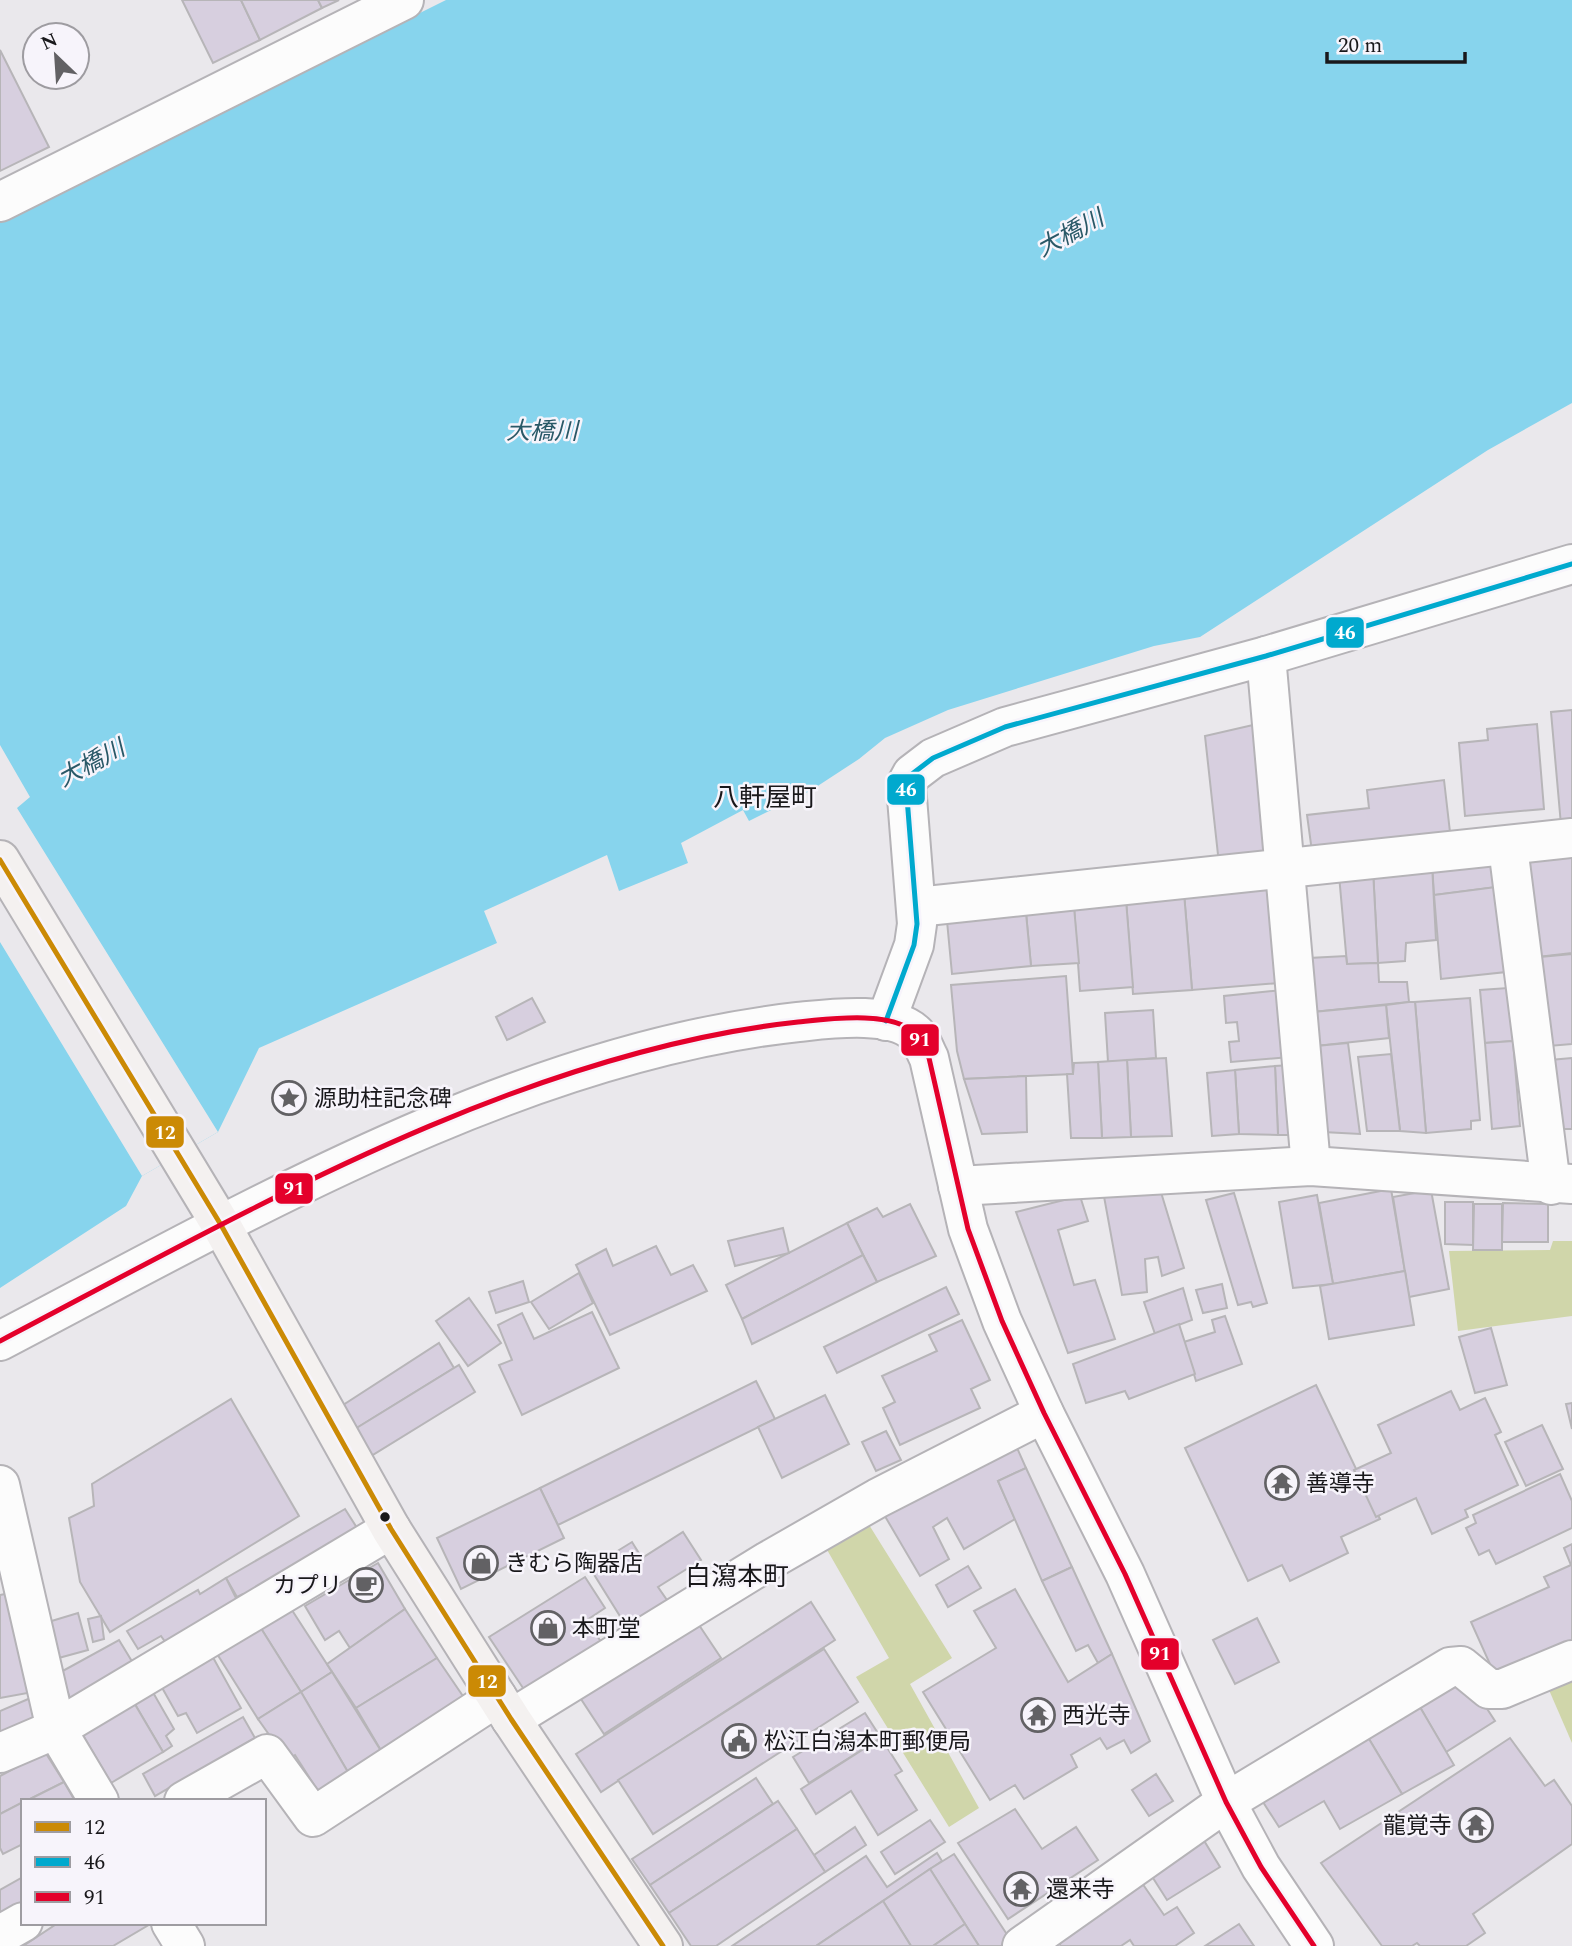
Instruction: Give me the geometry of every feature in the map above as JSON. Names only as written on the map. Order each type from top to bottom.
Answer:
[{"type":"main road","points":[[0,860],[221,1225],[391,1530],[504,1708],[663,1946]]},
{"type":"street","points":[[0,202],[404,0]]},
{"type":"street","points":[[886,1021],[914,945],[917,907],[906,785],[920,766],[1005,727],[1266,656],[1572,564]]},
{"type":"street","points":[[1266,656],[1311,1166]]},
{"type":"street","points":[[917,907],[1287,871],[1572,838]]},
{"type":"street","points":[[958,1186],[1311,1166],[1561,1185],[1508,847]]},
{"type":"street","points":[[0,1341],[221,1225],[367,1155],[498,1099],[618,1059],[728,1032],[830,1019],[886,1021],[916,1034],[929,1058],[968,1229],[1002,1321],[1044,1413],[1125,1574],[1226,1802],[1261,1867],[1314,1946]]},
{"type":"street","points":[[188,1799],[267,1754],[313,1817],[878,1498],[1044,1413]]},
{"type":"street","points":[[0,1485],[56,1729],[98,1799]]},
{"type":"street","points":[[0,1752],[56,1729],[391,1530]]},
{"type":"street","points":[[1022,1946],[1226,1802],[1450,1667],[1461,1666],[1489,1689],[1502,1689],[1572,1660]]},
{"type":"street","points":[[0,1935],[21,1923]]},
{"type":"green space","points":[[1553,1241],[1572,1241],[1572,1316],[1458,1331],[1449,1251],[1550,1250]]},
{"type":"green space","points":[[866,1520],[952,1658],[910,1684],[979,1808],[949,1827],[856,1677],[889,1658],[826,1548]]},
{"type":"green space","points":[[1572,1680],[1572,1743],[1549,1690]]},
{"type":"water","name":"大橋川","points":[[446,0],[1572,0],[1572,403],[1488,450],[1200,637],[1154,646],[948,710],[885,738],[859,759],[810,791],[749,821],[743,810],[681,843],[688,863],[619,891],[607,855],[484,911],[497,943],[259,1048],[218,1132],[142,1176],[126,1206],[0,1288],[0,222]]},
{"type":"pier","points":[[0,745],[30,797],[17,808],[218,1132],[142,1176],[0,942]]},
{"type":"building","points":[[182,0],[241,0],[260,40],[213,63]]},
{"type":"building","points":[[241,0],[318,0],[322,8],[260,40]]},
{"type":"building","points":[[318,0],[339,0],[322,8]]},
{"type":"building","points":[[0,50],[49,147],[0,171]]},
{"type":"building","points":[[1572,710],[1572,824],[1561,825],[1551,712]]},
{"type":"building","points":[[1537,724],[1544,809],[1465,816],[1459,743],[1488,740],[1487,729]]},
{"type":"building","points":[[1253,725],[1269,867],[1220,873],[1205,736]]},
{"type":"building","points":[[1444,780],[1451,841],[1313,859],[1307,815],[1369,808],[1367,790]]},
{"type":"building","points":[[1572,843],[1572,953],[1529,958],[1516,849]]},
{"type":"building","points":[[1493,857],[1496,887],[1434,895],[1432,864]]},
{"type":"building","points":[[1432,864],[1436,940],[1406,943],[1405,961],[1378,963],[1373,870]]},
{"type":"building","points":[[1373,870],[1378,963],[1347,964],[1339,875]]},
{"type":"building","points":[[1272,886],[1279,983],[1192,990],[1184,893]]},
{"type":"building","points":[[1496,887],[1506,972],[1441,979],[1434,895]]},
{"type":"building","points":[[1184,893],[1192,990],[1133,994],[1126,900]]},
{"type":"building","points":[[1126,900],[1133,987],[1080,991],[1074,907]]},
{"type":"building","points":[[1074,907],[1079,963],[1031,966],[1026,913]]},
{"type":"building","points":[[1026,913],[1031,966],[952,974],[947,921]]},
{"type":"building","points":[[1572,954],[1572,1044],[1537,1047],[1529,958]]},
{"type":"building","points":[[1346,956],[1347,964],[1378,963],[1379,982],[1407,982],[1409,1002],[1313,1012],[1309,958]]},
{"type":"building","points":[[1066,976],[1073,1074],[964,1079],[957,1051],[951,985]]},
{"type":"building","points":[[1508,988],[1513,1041],[1485,1043],[1480,990]]},
{"type":"building","points":[[1283,990],[1289,1057],[1231,1062],[1229,1042],[1239,1041],[1237,1022],[1226,1023],[1224,996]]},
{"type":"building","points":[[532,998],[545,1022],[507,1040],[496,1017]]},
{"type":"building","points":[[1470,998],[1480,1120],[1471,1121],[1471,1129],[1426,1133],[1415,1002]]},
{"type":"building","points":[[1415,1002],[1426,1133],[1400,1131],[1386,1005]]},
{"type":"building","points":[[1386,1005],[1389,1038],[1316,1046],[1313,1012]]},
{"type":"building","points":[[1153,1010],[1156,1058],[1108,1062],[1105,1013]]},
{"type":"building","points":[[1513,1041],[1520,1126],[1492,1129],[1485,1043]]},
{"type":"building","points":[[1348,1043],[1360,1134],[1323,1132],[1316,1046]]},
{"type":"building","points":[[1391,1054],[1400,1131],[1367,1131],[1358,1057]]},
{"type":"building","points":[[1166,1058],[1172,1136],[1131,1137],[1127,1060]]},
{"type":"building","points":[[1572,1058],[1572,1129],[1546,1129],[1539,1061]]},
{"type":"building","points":[[1127,1060],[1131,1137],[1102,1138],[1098,1062]]},
{"type":"building","points":[[1098,1062],[1102,1138],[1071,1138],[1067,1074],[1073,1074],[1074,1063]]},
{"type":"building","points":[[1291,1065],[1294,1135],[1278,1135],[1275,1066]]},
{"type":"building","points":[[1275,1066],[1278,1135],[1239,1134],[1235,1070]]},
{"type":"building","points":[[1235,1070],[1239,1134],[1212,1136],[1207,1073]]},
{"type":"building","points":[[1026,1076],[1027,1132],[982,1134],[964,1079]]},
{"type":"building","points":[[1160,1189],[1184,1268],[1162,1276],[1158,1257],[1145,1259],[1147,1292],[1122,1295],[1103,1191]]},
{"type":"building","points":[[1391,1189],[1405,1271],[1333,1284],[1319,1203]]},
{"type":"building","points":[[1431,1190],[1449,1289],[1409,1297],[1393,1197]]},
{"type":"building","points":[[1234,1193],[1267,1303],[1253,1307],[1251,1302],[1238,1305],[1206,1200]]},
{"type":"building","points":[[1317,1195],[1333,1284],[1293,1288],[1279,1202]]},
{"type":"building","points":[[1080,1196],[1088,1221],[1058,1230],[1074,1285],[1095,1280],[1115,1339],[1068,1353],[1016,1212]]},
{"type":"building","points":[[1445,1202],[1473,1202],[1473,1245],[1445,1244]]},
{"type":"building","points":[[1503,1203],[1548,1204],[1548,1242],[1502,1242]]},
{"type":"building","points":[[910,1204],[936,1256],[877,1282],[847,1223],[877,1208],[883,1217]]},
{"type":"building","points":[[1474,1204],[1502,1204],[1502,1250],[1473,1250]]},
{"type":"building","points":[[847,1223],[863,1255],[742,1319],[726,1285]]},
{"type":"building","points":[[783,1228],[789,1253],[735,1266],[728,1241]]},
{"type":"building","points":[[656,1246],[671,1275],[693,1265],[707,1291],[610,1335],[576,1265],[606,1249],[613,1266]]},
{"type":"building","points":[[863,1255],[877,1282],[752,1344],[742,1319]]},
{"type":"building","points":[[1405,1271],[1414,1325],[1329,1339],[1320,1286]]},
{"type":"building","points":[[579,1273],[593,1303],[549,1329],[531,1302]]},
{"type":"building","points":[[523,1281],[529,1302],[496,1313],[489,1292]]},
{"type":"building","points":[[1222,1284],[1227,1308],[1203,1313],[1196,1290]]},
{"type":"building","points":[[946,1287],[959,1314],[837,1373],[824,1347]]},
{"type":"building","points":[[1183,1288],[1192,1320],[1155,1334],[1144,1302]]},
{"type":"building","points":[[469,1298],[501,1343],[468,1366],[436,1321]]},
{"type":"building","points":[[592,1312],[619,1368],[522,1415],[499,1365],[512,1360],[498,1325],[522,1313],[534,1339]]},
{"type":"building","points":[[1225,1316],[1242,1364],[1196,1381],[1184,1342],[1215,1332],[1212,1320]]},
{"type":"building","points":[[962,1320],[990,1380],[971,1389],[980,1408],[900,1445],[883,1408],[895,1402],[882,1376],[937,1351],[929,1335]]},
{"type":"building","points":[[1179,1324],[1195,1374],[1129,1399],[1125,1391],[1086,1403],[1073,1364]]},
{"type":"building","points":[[1491,1328],[1507,1385],[1475,1393],[1459,1337]]},
{"type":"building","points":[[439,1343],[454,1368],[355,1429],[340,1407]]},
{"type":"building","points":[[459,1365],[475,1392],[371,1456],[355,1429]]},
{"type":"building","points":[[756,1381],[775,1419],[558,1525],[540,1488]]},
{"type":"building","name":"善導寺","points":[[1316,1385],[1380,1519],[1341,1537],[1348,1553],[1290,1581],[1282,1565],[1248,1581],[1185,1448]]},
{"type":"building","points":[[1451,1391],[1460,1410],[1485,1398],[1501,1432],[1495,1435],[1518,1485],[1465,1510],[1468,1517],[1432,1534],[1416,1498],[1376,1517],[1354,1470],[1391,1453],[1378,1425]]},
{"type":"building","points":[[825,1395],[849,1444],[782,1478],[758,1427]]},
{"type":"building","points":[[231,1399],[299,1516],[110,1632],[80,1582],[69,1518],[94,1506],[92,1484]]},
{"type":"building","points":[[1572,1403],[1572,1429],[1566,1404]]},
{"type":"building","points":[[1542,1425],[1563,1469],[1526,1486],[1505,1442]]},
{"type":"building","points":[[1009,1430],[1026,1468],[998,1481],[1015,1519],[964,1549],[947,1518],[933,1527],[949,1559],[920,1576],[879,1506]]},
{"type":"building","points":[[886,1431],[901,1460],[876,1471],[862,1442]]},
{"type":"building","points":[[1026,1468],[1072,1567],[1042,1581],[998,1481]]},
{"type":"building","points":[[1560,1474],[1572,1501],[1572,1528],[1496,1564],[1489,1550],[1479,1555],[1466,1528],[1476,1523],[1473,1515]]},
{"type":"building","name":"きむら陶器店","points":[[540,1488],[564,1538],[461,1589],[437,1538]]},
{"type":"building","points":[[345,1509],[359,1531],[249,1602],[243,1594],[237,1597],[226,1578]]},
{"type":"building","points":[[683,1532],[701,1560],[658,1587],[669,1603],[628,1629],[590,1568],[632,1542],[642,1558]]},
{"type":"building","points":[[1572,1544],[1572,1649],[1498,1682],[1471,1622],[1549,1587],[1544,1577],[1571,1565],[1564,1548]]},
{"type":"building","name":"カプリ","points":[[378,1563],[405,1609],[350,1648],[339,1631],[325,1640],[305,1606]]},
{"type":"building","points":[[968,1566],[981,1588],[948,1607],[936,1585]]},
{"type":"building","points":[[1072,1567],[1112,1654],[1098,1663],[1088,1645],[1076,1651],[1042,1581]]},
{"type":"building","name":"本町堂","points":[[585,1577],[605,1608],[587,1620],[603,1645],[527,1694],[489,1637]]},
{"type":"building","points":[[226,1578],[242,1610],[173,1653],[161,1636],[138,1649],[127,1631],[198,1590],[200,1594]]},
{"type":"building","name":"西光寺","points":[[1015,1589],[1068,1682],[1112,1654],[1150,1741],[1131,1753],[1124,1740],[1107,1749],[1100,1738],[1071,1755],[1077,1767],[1024,1799],[1015,1785],[990,1800],[923,1692],[996,1648],[974,1611]]},
{"type":"building","points":[[10,1593],[33,1692],[0,1698],[0,1595]]},
{"type":"building","points":[[811,1602],[835,1640],[601,1792],[576,1754]]},
{"type":"building","points":[[288,1604],[332,1672],[301,1692],[257,1622]]},
{"type":"building","points":[[405,1609],[437,1658],[356,1708],[327,1664]]},
{"type":"building","points":[[78,1613],[88,1650],[55,1659],[45,1623]]},
{"type":"building","points":[[101,1616],[104,1639],[93,1642],[88,1619]]},
{"type":"building","points":[[693,1616],[721,1658],[604,1734],[577,1693]]},
{"type":"building","points":[[1257,1618],[1279,1662],[1235,1684],[1213,1640]]},
{"type":"building","points":[[257,1622],[301,1692],[258,1719],[214,1649]]},
{"type":"building","points":[[119,1640],[139,1673],[76,1711],[59,1673]]},
{"type":"building","points":[[824,1649],[858,1702],[653,1834],[618,1780]]},
{"type":"building","points":[[210,1652],[241,1708],[197,1733],[186,1713],[178,1716],[160,1684]]},
{"type":"building","points":[[437,1658],[469,1705],[386,1759],[356,1708]]},
{"type":"building","points":[[332,1672],[386,1759],[352,1779],[301,1692]]},
{"type":"building","points":[[1465,1675],[1495,1721],[1446,1752],[1417,1702]]},
{"type":"building","points":[[151,1689],[174,1729],[166,1736],[172,1746],[163,1752],[133,1701]]},
{"type":"building","points":[[301,1692],[352,1779],[323,1799],[295,1755],[287,1760],[258,1719]]},
{"type":"building","points":[[33,1697],[39,1723],[0,1740],[0,1711]]},
{"type":"building","points":[[133,1701],[163,1752],[111,1783],[81,1732]]},
{"type":"building","points":[[1417,1702],[1454,1765],[1402,1794],[1363,1729]]},
{"type":"building","points":[[865,1713],[881,1738],[809,1783],[793,1757]]},
{"type":"building","points":[[243,1717],[255,1738],[155,1796],[143,1774]]},
{"type":"building","points":[[1363,1729],[1402,1794],[1340,1829],[1324,1801],[1279,1827],[1263,1802]]},
{"type":"building","points":[[881,1738],[902,1771],[895,1775],[917,1810],[878,1835],[851,1791],[816,1814],[801,1789]]},
{"type":"building","name":"龍覚寺","points":[[1510,1738],[1545,1786],[1554,1780],[1572,1806],[1572,1844],[1473,1914],[1485,1933],[1466,1946],[1420,1946],[1417,1943],[1412,1946],[1382,1946],[1321,1863]]},
{"type":"building","points":[[45,1752],[64,1782],[30,1799],[21,1799],[21,1804],[0,1814],[0,1776]]},
{"type":"building","points":[[1156,1774],[1173,1801],[1149,1816],[1132,1790]]},
{"type":"building","points":[[756,1778],[773,1804],[650,1885],[632,1859]]},
{"type":"building","points":[[64,1782],[74,1799],[30,1799]]},
{"type":"building","points":[[778,1801],[797,1829],[669,1913],[650,1885]]},
{"type":"building","points":[[21,1803],[21,1845],[3,1854],[0,1848],[0,1814]]},
{"type":"building","name":"還来寺","points":[[1015,1809],[1042,1849],[1076,1827],[1098,1860],[1008,1919],[958,1843]]},
{"type":"building","points":[[930,1820],[945,1842],[895,1874],[881,1852]]},
{"type":"building","points":[[855,1827],[866,1845],[825,1872],[814,1855]]},
{"type":"building","points":[[797,1829],[825,1872],[716,1946],[691,1946],[669,1913]]},
{"type":"building","points":[[1200,1834],[1220,1867],[1167,1900],[1146,1867]]},
{"type":"building","points":[[937,1853],[942,1861],[816,1946],[732,1946],[866,1856],[887,1887]]},
{"type":"building","points":[[954,1854],[1010,1939],[1001,1946],[979,1946],[930,1869]]},
{"type":"building","points":[[930,1869],[965,1924],[933,1946],[911,1946],[883,1901]]},
{"type":"building","points":[[21,1878],[21,1906],[0,1918],[0,1890]]},
{"type":"building","points":[[1142,1883],[1164,1915],[1177,1907],[1194,1933],[1175,1946],[1134,1946],[1130,1940],[1121,1946],[1061,1946],[1057,1941]]},
{"type":"building","points":[[883,1901],[911,1946],[816,1946]]},
{"type":"building","points":[[965,1924],[979,1946],[933,1946]]},
{"type":"building","points":[[1239,1924],[1254,1946],[1205,1946]]},
{"type":"building","points":[[55,1925],[149,1925],[113,1946],[23,1946]]},
{"type":"transit line","name":"46","points":[[886,1021],[914,945],[917,924],[906,785],[912,774],[933,758],[1005,727],[1266,656],[1572,564]]},
{"type":"transit line","name":"12","points":[[0,860],[221,1225],[391,1529],[511,1719],[663,1946]]},
{"type":"transit line","name":"91","points":[[0,1341],[189,1241],[387,1145],[488,1102],[591,1066],[694,1039],[798,1022],[860,1018],[906,1026],[918,1036],[929,1058],[968,1229],[1002,1321],[1044,1413],[1125,1574],[1226,1802],[1261,1867],[1314,1946]]},
{"type":"place","name":"源助柱記念碑","points":[[289,1098]]},
{"type":"place","name":"善導寺","points":[[1282,1483]]},
{"type":"place","name":"きむら陶器店","points":[[481,1563]]},
{"type":"place","name":"カプリ","points":[[366,1585]]},
{"type":"place","name":"本町堂","points":[[548,1628]]},
{"type":"place","name":"西光寺","points":[[1038,1715]]},
{"type":"place","name":"松江白潟本町郵便局","points":[[739,1741]]},
{"type":"place","name":"龍覚寺","points":[[1476,1825]]},
{"type":"place","name":"還来寺","points":[[1021,1889]]},
{"type":"district","name":"八軒屋町","points":[[765,797]]},
{"type":"district","name":"白瀉本町","points":[[737,1576]]}]
